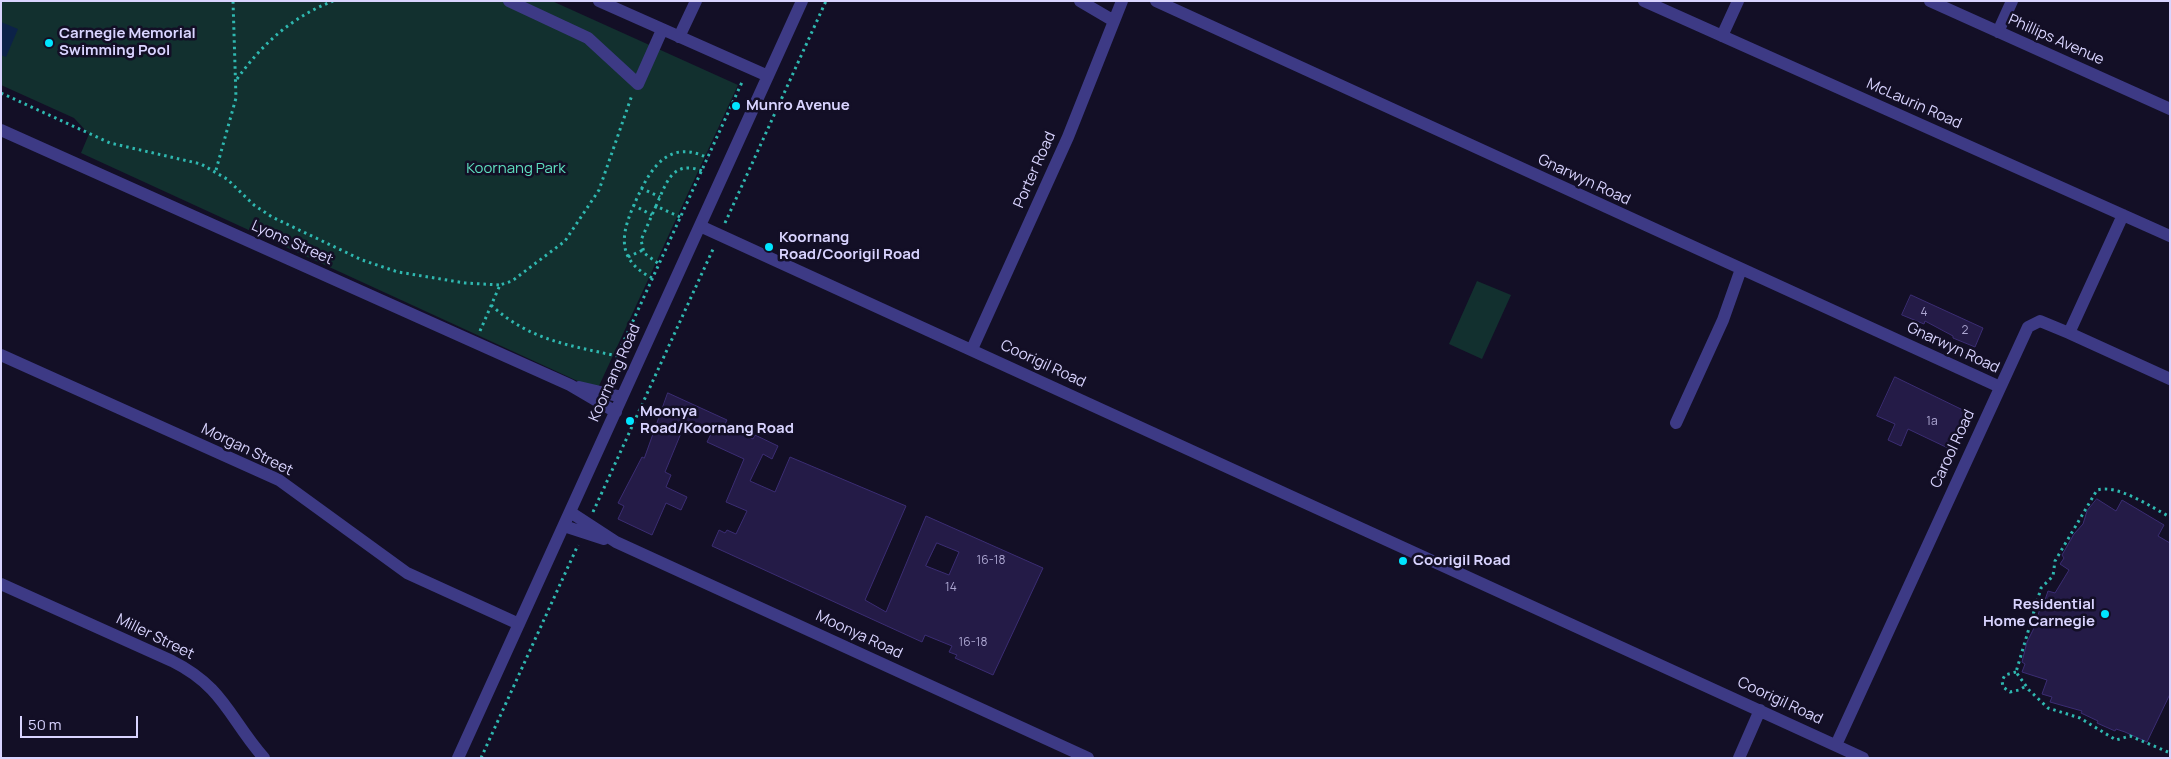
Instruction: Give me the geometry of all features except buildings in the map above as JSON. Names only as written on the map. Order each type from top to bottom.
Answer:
[{"type":"street","points":[[509,1],[588,38],[638,84],[662,30]]},
{"type":"street","points":[[599,1],[768,76]]},
{"type":"street","points":[[679,36],[696,1]]},
{"type":"street","name":"Koornang Road","points":[[458,758],[802,1]]},
{"type":"street","points":[[1080,1],[1114,21]]},
{"type":"street","name":"Gnarwyn Road","points":[[1156,1],[2000,387]]},
{"type":"street","name":"McLaurin Road","points":[[1644,1],[2170,236]]},
{"type":"street","points":[[1722,36],[1738,1]]},
{"type":"street","name":"Phillips Avenue","points":[[1930,1],[2170,109]]},
{"type":"street","points":[[1998,32],[2012,1]]},
{"type":"street","name":"Porter Road","points":[[972,349],[1068,137],[1114,21],[1117,2]]},
{"type":"street","name":"Lyons Street","points":[[1,130],[570,385],[616,412]]},
{"type":"street","points":[[2069,333],[2123,215]]},
{"type":"street","name":"Coorigil Road","points":[[700,226],[1863,758]]},
{"type":"street","points":[[1676,424],[1722,320],[1741,269]]},
{"type":"street","name":"Carool Road","points":[[1836,745],[2028,327],[2033,322],[2040,320],[2170,379]]},
{"type":"street","name":"Morgan Street","points":[[1,355],[279,480],[407,572],[519,624]]},
{"type":"street","name":"Lyons Street","points":[[570,385],[622,397]]},
{"type":"street","name":"Moonya Road","points":[[570,512],[586,528]]},
{"type":"street","name":"Moonya Road","points":[[564,526],[586,528],[1088,758]]},
{"type":"street","name":"Miller Street","points":[[1,584],[172,661],[196,674],[216,693],[264,758]]},
{"type":"street","points":[[1739,758],[1760,710]]},
{"type":"path","points":[[216,170],[232,117],[237,80],[233,1]]},
{"type":"path","points":[[237,80],[267,41],[302,16],[333,1]]},
{"type":"path","points":[[481,758],[826,1]]},
{"type":"path","points":[[491,305],[507,320],[535,336],[581,349],[617,356],[748,68]]},
{"type":"path","points":[[1,93],[110,143],[187,160],[216,170],[254,206],[272,217],[362,260],[398,272],[465,283],[500,285],[512,281],[565,241],[599,190],[628,103],[638,84]]},
{"type":"path","points":[[652,278],[638,270],[628,257],[624,234],[641,188],[652,169],[667,156],[686,152],[708,158]]},
{"type":"path","points":[[659,264],[649,258],[643,250],[641,240],[660,197],[668,180],[680,169],[688,167],[702,171]]},
{"type":"path","points":[[641,188],[660,197]]},
{"type":"path","points":[[634,206],[652,215]]},
{"type":"path","points":[[656,206],[680,217]]},
{"type":"path","points":[[628,257],[643,250]]},
{"type":"path","points":[[475,342],[500,285]]},
{"type":"path","points":[[2016,672],[2041,588],[2053,576],[2055,561],[2097,490],[2102,489],[2126,494],[2170,517]]},
{"type":"path","points":[[2016,672],[2026,686],[2048,708],[2080,718],[2116,740],[2130,736],[2168,752]]},
{"type":"path","points":[[2016,672],[2005,675],[2002,687],[2010,692],[2020,690],[2026,686]]},
{"type":"green space","name":"Koornang Park","points":[[1,1],[552,1],[738,85],[598,388],[584,384],[81,153],[89,134],[74,118],[1,85]]},
{"type":"green space","points":[[1477,281],[1511,295],[1482,359],[1449,344]]},
{"type":"water","points":[[1,22],[18,29],[6,57],[1,55]]},
{"type":"place","name":"Carnegie Memorial Swimming Pool","points":[[49,43]]},
{"type":"place","name":"Munro Avenue","points":[[736,106]]},
{"type":"place","name":"Koornang Road/Coorigil Road","points":[[769,247]]},
{"type":"place","name":"Moonya Road/Koornang Road","points":[[630,421]]},
{"type":"place","name":"Coorigil Road","points":[[1403,561]]},
{"type":"place","name":"Residential Home Carnegie","points":[[2105,614]]}]
